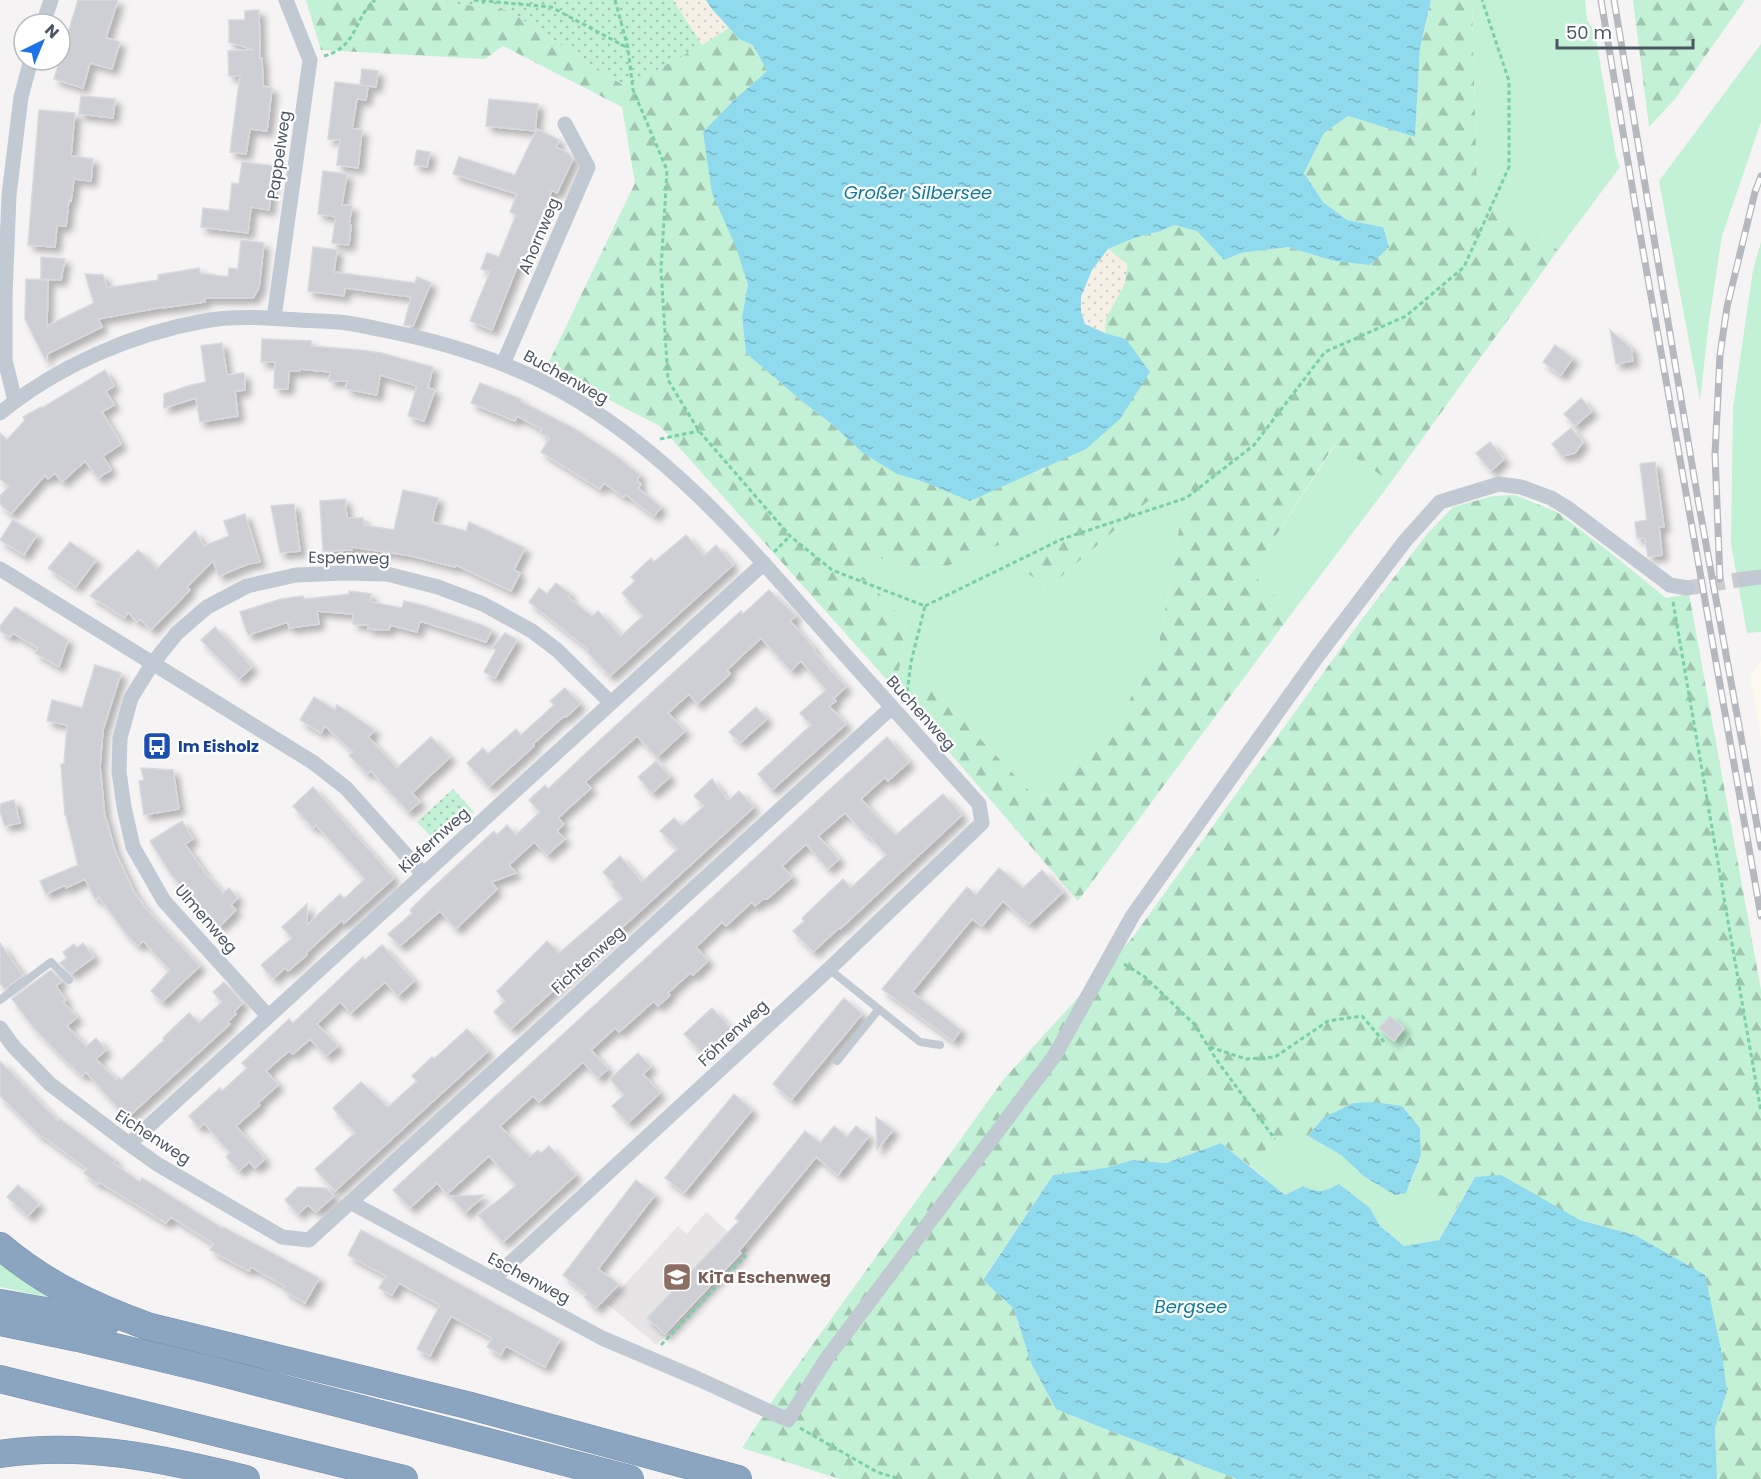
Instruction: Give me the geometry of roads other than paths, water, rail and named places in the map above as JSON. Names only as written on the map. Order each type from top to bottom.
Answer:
[{"type":"highway","points":[[0,1246],[30,1269],[65,1291],[108,1312],[147,1326],[467,1405],[738,1479]]},
{"type":"highway","points":[[0,1303],[102,1321],[147,1326]]},
{"type":"highway","points":[[0,1322],[211,1370],[630,1479]]},
{"type":"highway","points":[[4,1380],[404,1479]]},
{"type":"highway","points":[[0,1454],[56,1449],[105,1451],[161,1459],[246,1479]]},
{"type":"street","name":"Pappelweg","points":[[274,318],[310,60],[286,0]]},
{"type":"street","points":[[15,401],[5,360],[5,296],[9,195],[22,92],[28,72]]},
{"type":"street","name":"Ahornweg","points":[[503,364],[588,167],[565,124]]},
{"type":"street","name":"Buchenweg","points":[[0,414],[15,401],[55,375],[99,354],[147,336],[205,321],[274,318],[358,325],[419,338],[503,364],[562,392],[642,446],[699,497],[764,563],[979,804]]},
{"type":"street","name":"Eschenweg","points":[[350,1202],[602,1338],[788,1420],[827,1358],[1055,1055],[1133,915],[1317,657],[1405,541],[1440,502],[1499,484],[1521,487],[1551,498],[1569,509],[1670,585],[1687,588]]},
{"type":"street","name":"Kiefernweg","points":[[129,1144],[764,563]]},
{"type":"street","points":[[0,569],[314,763],[346,788],[423,874]]},
{"type":"street","name":"Espenweg","points":[[152,664],[177,633],[207,607],[247,586],[296,575],[387,574],[438,587],[483,604],[532,631],[557,650],[610,702]]},
{"type":"street","points":[[1744,579],[1761,577]]},
{"type":"street","name":"Ulmenweg","points":[[152,664],[131,698],[120,738],[119,772],[133,846],[164,901],[268,1016]]},
{"type":"street","name":"Fichtenweg","points":[[309,1240],[891,708]]},
{"type":"street","name":"Föhrenweg","points":[[493,1279],[829,969],[982,823],[979,804]]},
{"type":"street","name":"Eichenweg","points":[[0,1028],[14,1047],[50,1084],[158,1164],[282,1237],[309,1240]]},
{"type":"lane","points":[[0,1000],[51,962],[69,980]]},
{"type":"lane","points":[[829,969],[920,1042],[940,1045]]},
{"type":"lane","points":[[837,1060],[879,1010]]},
{"type":"water","name":"Großer Silbersee","points":[[706,0],[1431,0],[1420,48],[1415,137],[1348,116],[1324,133],[1304,173],[1323,202],[1347,220],[1383,227],[1389,247],[1370,265],[1334,261],[1288,247],[1241,253],[1224,260],[1197,231],[1174,225],[1108,249],[1092,270],[1081,297],[1081,312],[1085,324],[1126,339],[1150,372],[1120,419],[1086,449],[970,501],[924,482],[897,474],[863,453],[746,353],[742,317],[748,285],[736,247],[712,193],[703,132],[767,71],[753,45],[739,39]]},
{"type":"water","points":[[1374,1102],[1402,1106],[1420,1128],[1421,1155],[1406,1193],[1395,1195],[1365,1177],[1341,1155],[1308,1136],[1323,1118],[1353,1103]]},
{"type":"water","name":"Bergsee","points":[[1221,1143],[1285,1195],[1303,1186],[1321,1191],[1339,1184],[1370,1208],[1380,1226],[1404,1246],[1439,1240],[1475,1177],[1501,1175],[1580,1220],[1635,1235],[1705,1275],[1722,1354],[1727,1392],[1715,1428],[1717,1479],[1237,1479],[1056,1409],[1031,1363],[1014,1309],[983,1280],[1053,1175],[1105,1168],[1132,1160],[1166,1163]]},
{"type":"tunnel","points":[[1687,588],[1744,579]]},
{"type":"railway","points":[[1601,0],[1761,916]]},
{"type":"railway","points":[[1614,0],[1698,500],[1761,847]]},
{"type":"railway","points":[[1720,579],[1715,454],[1720,355],[1727,307],[1761,176]]},
{"type":"place","name":"Im Eisholz","points":[[157,746]]},
{"type":"place","name":"KiTa Eschenweg","points":[[677,1277]]}]
